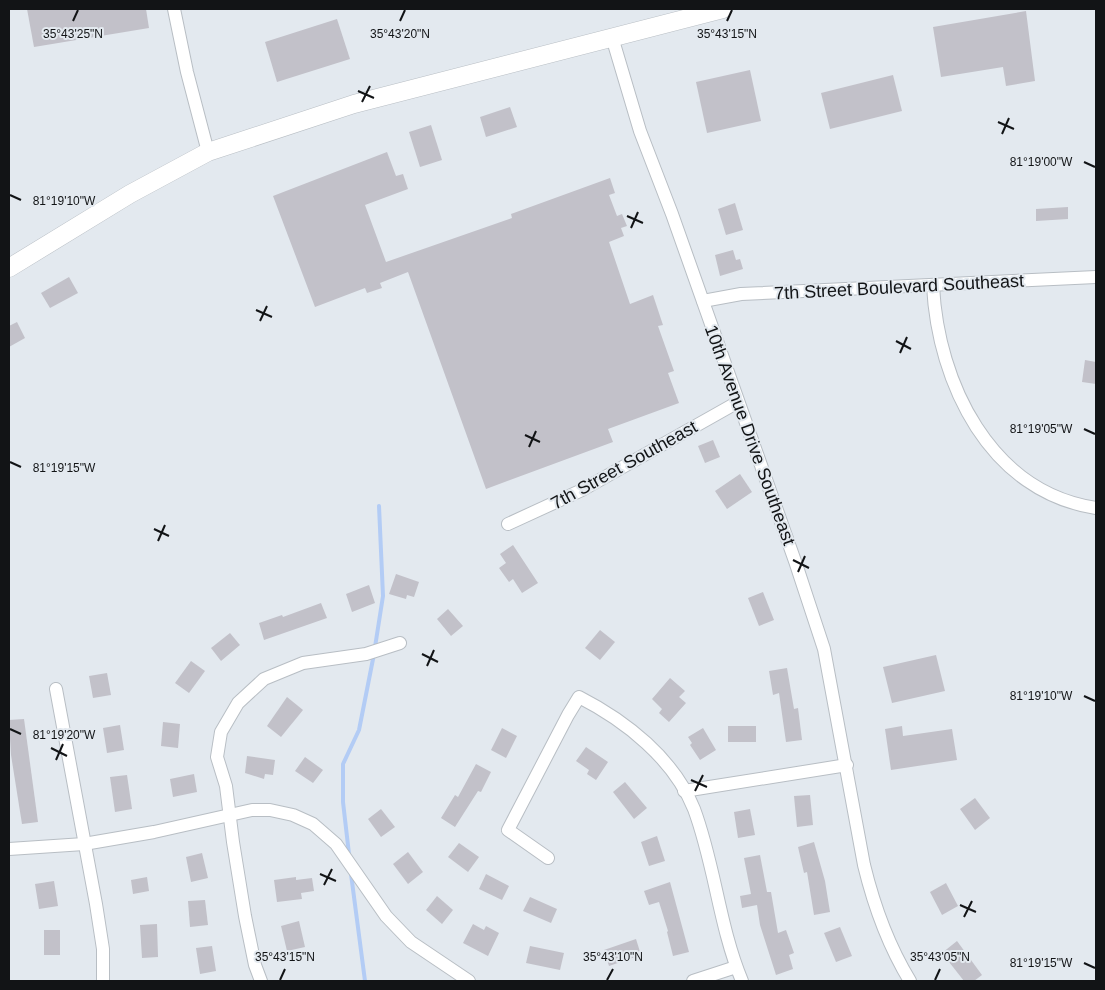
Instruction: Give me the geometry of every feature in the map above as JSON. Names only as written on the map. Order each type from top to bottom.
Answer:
[{"type":"main road","points":[[9,268],[130,194],[208,152],[354,104],[723,9]]},
{"type":"street","points":[[174,9],[187,72],[208,152]]},
{"type":"street","name":"10th Avenue Drive Southeast","points":[[612,37],[640,131],[703,301],[824,649],[871,894],[887,938],[910,981]]},
{"type":"street","name":"7th Street Boulevard Southeast","points":[[703,301],[741,294],[1096,277]]},
{"type":"street","points":[[933,286],[939,340],[949,372],[960,398],[984,440],[1004,462],[1039,489],[1070,502],[1096,508]]},
{"type":"street","name":"7th Street Southeast","points":[[508,524],[582,490],[738,402]]},
{"type":"street","points":[[261,981],[255,965],[233,842],[231,814],[218,757],[218,747],[227,719],[247,693],[264,678],[290,667],[366,654],[400,643]]},
{"type":"street","points":[[56,689],[103,949],[103,981]]},
{"type":"street","points":[[548,858],[508,830],[558,734],[580,697],[610,714],[638,735],[666,764],[684,791],[693,808],[705,842],[719,912],[736,968],[742,981]]},
{"type":"street","points":[[684,791],[847,765]]},
{"type":"street","points":[[9,849],[84,844],[154,832],[252,810],[270,810],[293,814],[313,824],[336,844],[386,916],[410,942],[469,981]]},
{"type":"street","points":[[693,981],[736,968]]},
{"type":"building","points":[[27,9],[146,9],[149,28],[34,47]]},
{"type":"building","points":[[1026,11],[1035,81],[1006,86],[1003,67],[941,77],[933,27]]},
{"type":"building","points":[[337,19],[350,59],[277,82],[265,42]]},
{"type":"building","points":[[750,70],[761,121],[707,133],[696,82]]},
{"type":"building","points":[[893,75],[902,111],[830,129],[821,93]]},
{"type":"building","points":[[510,107],[517,127],[486,137],[480,117]]},
{"type":"building","points":[[431,125],[442,160],[420,167],[409,132]]},
{"type":"building","points":[[387,152],[396,176],[403,174],[408,189],[365,205],[386,262],[512,218],[511,214],[610,178],[615,193],[609,195],[617,216],[622,214],[627,226],[621,228],[624,236],[609,242],[630,304],[653,295],[663,325],[658,326],[674,371],[668,373],[679,403],[608,429],[613,442],[486,489],[408,272],[380,283],[382,288],[367,293],[365,288],[315,307],[273,196]]},
{"type":"building","points":[[735,203],[743,230],[726,235],[718,209]]},
{"type":"building","points":[[1068,207],[1068,219],[1036,221],[1036,209]]},
{"type":"building","points":[[733,250],[736,260],[740,259],[743,269],[720,276],[715,255]]},
{"type":"building","points":[[69,277],[78,293],[50,308],[41,293]]},
{"type":"building","points":[[17,322],[25,338],[9,347],[9,326]]},
{"type":"building","points":[[1085,360],[1096,362],[1096,384],[1082,382]]},
{"type":"building","points":[[713,440],[720,457],[705,463],[698,446]]},
{"type":"building","points":[[740,474],[752,492],[727,509],[715,491]]},
{"type":"building","points":[[513,545],[538,583],[522,593],[513,579],[509,582],[499,568],[506,563],[500,554]]},
{"type":"building","points":[[396,574],[419,582],[414,597],[407,595],[406,599],[389,594]]},
{"type":"building","points":[[369,585],[375,603],[352,612],[346,594]]},
{"type":"building","points":[[763,592],[774,620],[759,626],[748,598]]},
{"type":"building","points":[[321,603],[327,618],[264,640],[259,623],[282,615],[283,617]]},
{"type":"building","points":[[448,609],[463,626],[451,636],[437,619]]},
{"type":"building","points":[[600,630],[615,642],[600,660],[585,648]]},
{"type":"building","points":[[230,633],[240,645],[221,661],[211,648]]},
{"type":"building","points":[[936,655],[945,691],[892,703],[883,667]]},
{"type":"building","points":[[191,661],[205,671],[189,693],[175,683]]},
{"type":"building","points":[[787,668],[794,709],[798,708],[802,740],[786,742],[779,693],[773,695],[769,671]]},
{"type":"building","points":[[107,673],[111,695],[93,698],[89,676]]},
{"type":"building","points":[[670,678],[685,691],[679,697],[686,703],[669,722],[659,713],[662,709],[652,699]]},
{"type":"building","points":[[287,697],[303,710],[281,737],[267,726]]},
{"type":"building","points":[[24,719],[38,822],[22,824],[11,755],[9,720]]},
{"type":"building","points":[[163,722],[180,724],[178,748],[161,746]]},
{"type":"building","points":[[120,725],[124,750],[107,753],[103,728]]},
{"type":"building","points":[[728,726],[756,726],[756,742],[728,742]]},
{"type":"building","points":[[902,726],[903,736],[952,729],[957,760],[891,770],[885,729]]},
{"type":"building","points":[[502,728],[517,736],[506,758],[491,750]]},
{"type":"building","points":[[703,728],[716,750],[700,760],[690,745],[692,743],[688,737]]},
{"type":"building","points":[[586,747],[608,762],[596,780],[587,774],[589,770],[576,761]]},
{"type":"building","points":[[247,756],[275,760],[273,775],[265,774],[264,779],[245,773]]},
{"type":"building","points":[[305,757],[323,770],[313,783],[295,771]]},
{"type":"building","points":[[476,764],[491,772],[481,792],[478,791],[455,827],[441,818],[455,795],[458,797]]},
{"type":"building","points":[[194,774],[197,792],[173,797],[170,779]]},
{"type":"building","points":[[127,775],[132,809],[115,812],[110,777]]},
{"type":"building","points":[[625,782],[647,808],[634,819],[613,792]]},
{"type":"building","points":[[810,795],[813,825],[797,827],[794,796]]},
{"type":"building","points":[[975,798],[990,818],[975,830],[960,809]]},
{"type":"building","points":[[381,809],[395,827],[381,837],[368,819]]},
{"type":"building","points":[[750,809],[755,835],[738,838],[734,812]]},
{"type":"building","points":[[657,836],[665,861],[649,866],[641,842]]},
{"type":"building","points":[[814,842],[825,881],[830,912],[814,915],[807,872],[804,873],[798,847]]},
{"type":"building","points":[[459,843],[479,857],[468,872],[448,857]]},
{"type":"building","points":[[408,852],[423,872],[408,884],[393,864]]},
{"type":"building","points":[[202,853],[208,878],[191,882],[186,857]]},
{"type":"building","points":[[760,855],[767,892],[771,892],[778,933],[786,930],[794,953],[789,955],[793,969],[776,975],[760,925],[757,905],[742,908],[740,896],[751,894],[744,858]]},
{"type":"building","points":[[486,874],[509,886],[502,900],[479,889]]},
{"type":"building","points":[[147,877],[149,891],[133,894],[131,880]]},
{"type":"building","points":[[296,877],[296,880],[312,878],[314,891],[301,893],[302,899],[277,902],[274,880]]},
{"type":"building","points":[[54,881],[58,906],[39,909],[35,884]]},
{"type":"building","points":[[670,882],[689,952],[673,956],[659,902],[649,905],[644,891]]},
{"type":"building","points":[[946,883],[958,906],[942,915],[930,892]]},
{"type":"building","points":[[437,896],[453,910],[442,924],[426,910]]},
{"type":"building","points":[[530,897],[557,909],[551,923],[523,911]]},
{"type":"building","points":[[205,900],[208,925],[190,927],[188,901]]},
{"type":"building","points":[[299,921],[305,947],[287,951],[281,926]]},
{"type":"building","points":[[157,924],[158,957],[142,958],[140,925]]},
{"type":"building","points":[[473,924],[484,930],[486,926],[499,933],[488,956],[463,943]]},
{"type":"building","points":[[840,927],[852,956],[836,962],[824,933]]},
{"type":"building","points":[[44,930],[60,930],[60,955],[44,955]]},
{"type":"building","points":[[636,939],[641,955],[609,966],[604,950]]},
{"type":"building","points":[[957,941],[982,975],[974,981],[964,981],[942,953]]},
{"type":"building","points":[[212,946],[216,971],[200,974],[196,948]]},
{"type":"building","points":[[530,946],[564,953],[560,970],[526,963]]},
{"type":"waterway","points":[[375,647],[383,596],[379,506]]},
{"type":"waterway","points":[[349,854],[343,802],[343,764],[359,730],[374,654]]},
{"type":"waterway","points":[[351,874],[365,981]]}]
